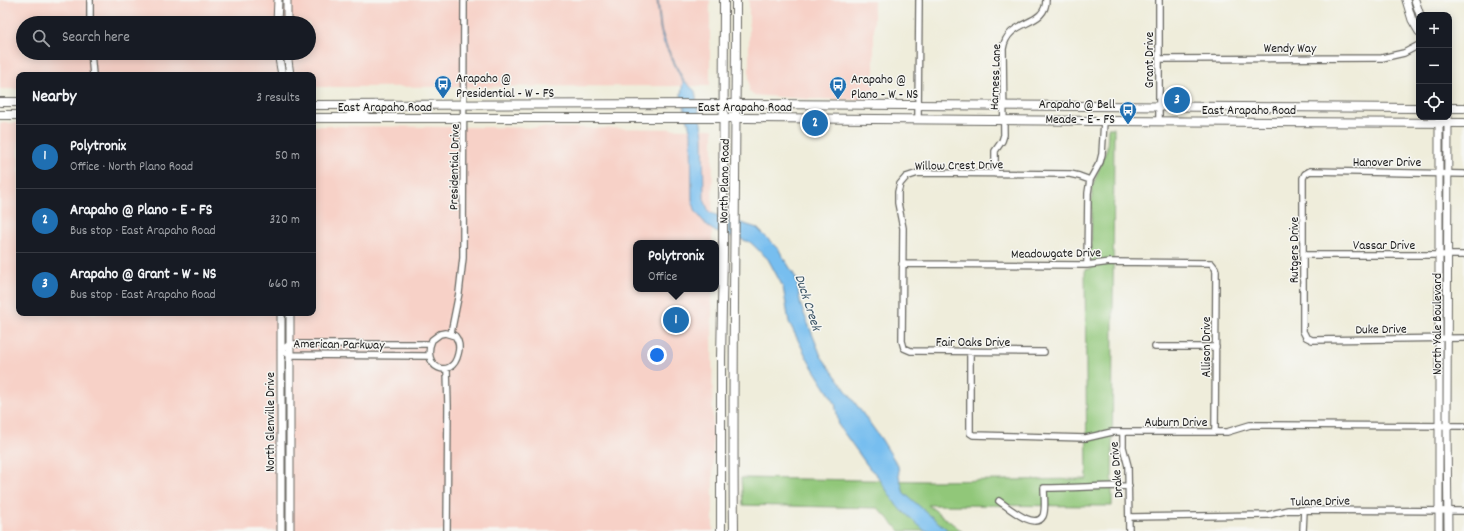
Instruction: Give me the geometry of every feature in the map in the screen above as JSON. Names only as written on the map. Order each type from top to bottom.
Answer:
[{"type":"main road","name":"North Plano Road","points":[[721,531],[723,238],[722,105],[724,0]]},
{"type":"main road","name":"North Plano Road","points":[[734,531],[733,475],[736,0]]},
{"type":"main road","points":[[0,102],[16,102]]},
{"type":"main road","name":"East Arapaho Road","points":[[316,105],[736,104],[1416,108]]},
{"type":"main road","points":[[345,118],[351,114],[363,112],[375,105]]},
{"type":"main road","points":[[1059,106],[1072,121]]},
{"type":"main road","points":[[1452,108],[1464,108]]},
{"type":"main road","points":[[0,115],[16,115]]},
{"type":"main road","name":"East Arapaho Road","points":[[316,118],[1003,119],[1072,121],[1416,120]]},
{"type":"main road","name":"East Arapaho Road","points":[[1448,120],[1464,123]]},
{"type":"main road","points":[[721,475],[733,475]]},
{"type":"street","points":[[90,0],[90,16]]},
{"type":"street","points":[[277,16],[278,0]]},
{"type":"street","points":[[286,0],[287,16]]},
{"type":"street","name":"Presidential Drive","points":[[450,333],[459,293],[463,258],[464,0]]},
{"type":"street","points":[[918,119],[919,0]]},
{"type":"street","name":"Harness Lane","points":[[995,174],[995,151],[1004,135],[1004,40],[1010,33],[1042,15],[1046,6],[1046,0]]},
{"type":"street","name":"Grant Drive","points":[[1159,0],[1159,120]]},
{"type":"street","points":[[1406,0],[1412,20],[1416,27]]},
{"type":"street","points":[[1415,0],[1419,12]]},
{"type":"street","name":"Wendy Way","points":[[1159,58],[1382,58],[1404,53],[1416,47]]},
{"type":"street","points":[[92,60],[93,72]]},
{"type":"street","points":[[279,60],[281,72]]},
{"type":"street","points":[[288,60],[290,72]]},
{"type":"street","name":"North Yale Boulevard","points":[[1439,120],[1440,531]]},
{"type":"street","name":"North Yale Boulevard","points":[[1448,120],[1448,531]]},
{"type":"street","points":[[1087,265],[1088,193],[1090,180],[1100,162],[1102,154],[1104,121]]},
{"type":"street","name":"Hanover Drive","points":[[1310,171],[1439,172],[1464,174]]},
{"type":"street","name":"Rutgers Drive","points":[[1303,331],[1303,178],[1305,174],[1310,171]]},
{"type":"street","name":"Willow Crest Drive","points":[[904,348],[902,341],[903,228],[898,203],[898,192],[900,184],[906,177],[918,173],[1070,174],[1090,180]]},
{"type":"street","name":"Vassar Drive","points":[[1304,255],[1464,255]]},
{"type":"street","name":"Meadowgate Drive","points":[[902,264],[1087,265],[1110,262],[1211,263]]},
{"type":"street","name":"Allison Drive","points":[[1211,263],[1216,271],[1215,432]]},
{"type":"street","name":"North Glenville Drive","points":[[281,316],[281,531]]},
{"type":"street","name":"North Glenville Drive","points":[[290,316],[290,531]]},
{"type":"street","name":"Duke Drive","points":[[1303,331],[1306,337],[1312,340],[1464,338]]},
{"type":"street","points":[[450,333],[458,339],[459,350],[455,364],[447,369],[438,368],[430,360],[430,344],[432,340],[440,334],[450,333]]},
{"type":"street","name":"American Parkway","points":[[429,356],[290,355],[281,350],[290,344],[430,344]]},
{"type":"street","points":[[350,345],[350,355]]},
{"type":"street","points":[[387,345],[387,355]]},
{"type":"street","points":[[1155,347],[1216,347]]},
{"type":"street","name":"Fair Oaks Drive","points":[[904,348],[911,351],[1044,352]]},
{"type":"street","name":"Auburn Drive","points":[[970,352],[970,433],[973,435],[1086,438],[1112,432],[1227,432],[1250,425],[1464,426]]},
{"type":"street","points":[[447,369],[447,531]]},
{"type":"street","name":"Drake Drive","points":[[1122,432],[1123,447],[1128,466],[1129,531]]},
{"type":"street","points":[[999,501],[1026,521],[1034,523],[1039,521],[1042,516],[1044,488],[1129,486]]},
{"type":"street","name":"Tulane Drive","points":[[1129,517],[1268,515],[1288,510],[1464,511]]},
{"type":"street","points":[[1304,510],[1304,531]]},
{"type":"shaded area","points":[[0,0],[710,0],[710,86],[316,87],[316,72],[16,72],[16,89],[0,89]]},
{"type":"shaded area","points":[[749,0],[874,0],[874,100],[807,99],[753,95],[749,91]]},
{"type":"shaded area","points":[[0,123],[16,123],[16,316],[316,316],[316,126],[713,129],[712,240],[633,240],[633,292],[712,292],[713,531],[0,531]]},
{"type":"green space","points":[[1108,128],[1114,128],[1112,506],[928,505],[962,531],[900,531],[878,508],[743,505],[741,478],[927,481],[1087,479],[1085,269],[1091,269],[1092,187],[1107,148]]},
{"type":"water","points":[[657,0],[661,29],[667,47],[684,81],[695,91],[703,135],[704,199],[709,212],[757,228],[779,250],[796,278],[801,306],[821,356],[882,440],[898,466],[904,493],[949,531],[925,531],[897,506],[876,474],[870,469],[839,426],[835,403],[809,362],[789,322],[783,287],[768,259],[750,242],[716,232],[707,226],[696,212],[692,200],[691,133],[681,95],[683,82],[663,41],[660,28]]},
{"type":"place","name":"Arapaho @ Presidential - W - FS","points":[[443,99]]},
{"type":"place","name":"Arapaho @ Plano - W - NS","points":[[838,100]]},
{"type":"place","name":"Arapaho @ Grant - W - NS","points":[[1177,100]]},
{"type":"place","name":"Arapaho @ Plano - E - FS","points":[[815,123]]},
{"type":"place","name":"Arapaho @ Bell Meade - E - FS","points":[[1128,125]]},
{"type":"place","name":"Polytronix","points":[[676,320]]},
{"type":"water label","name":"Duck Creek","points":[[809,302]]}]
